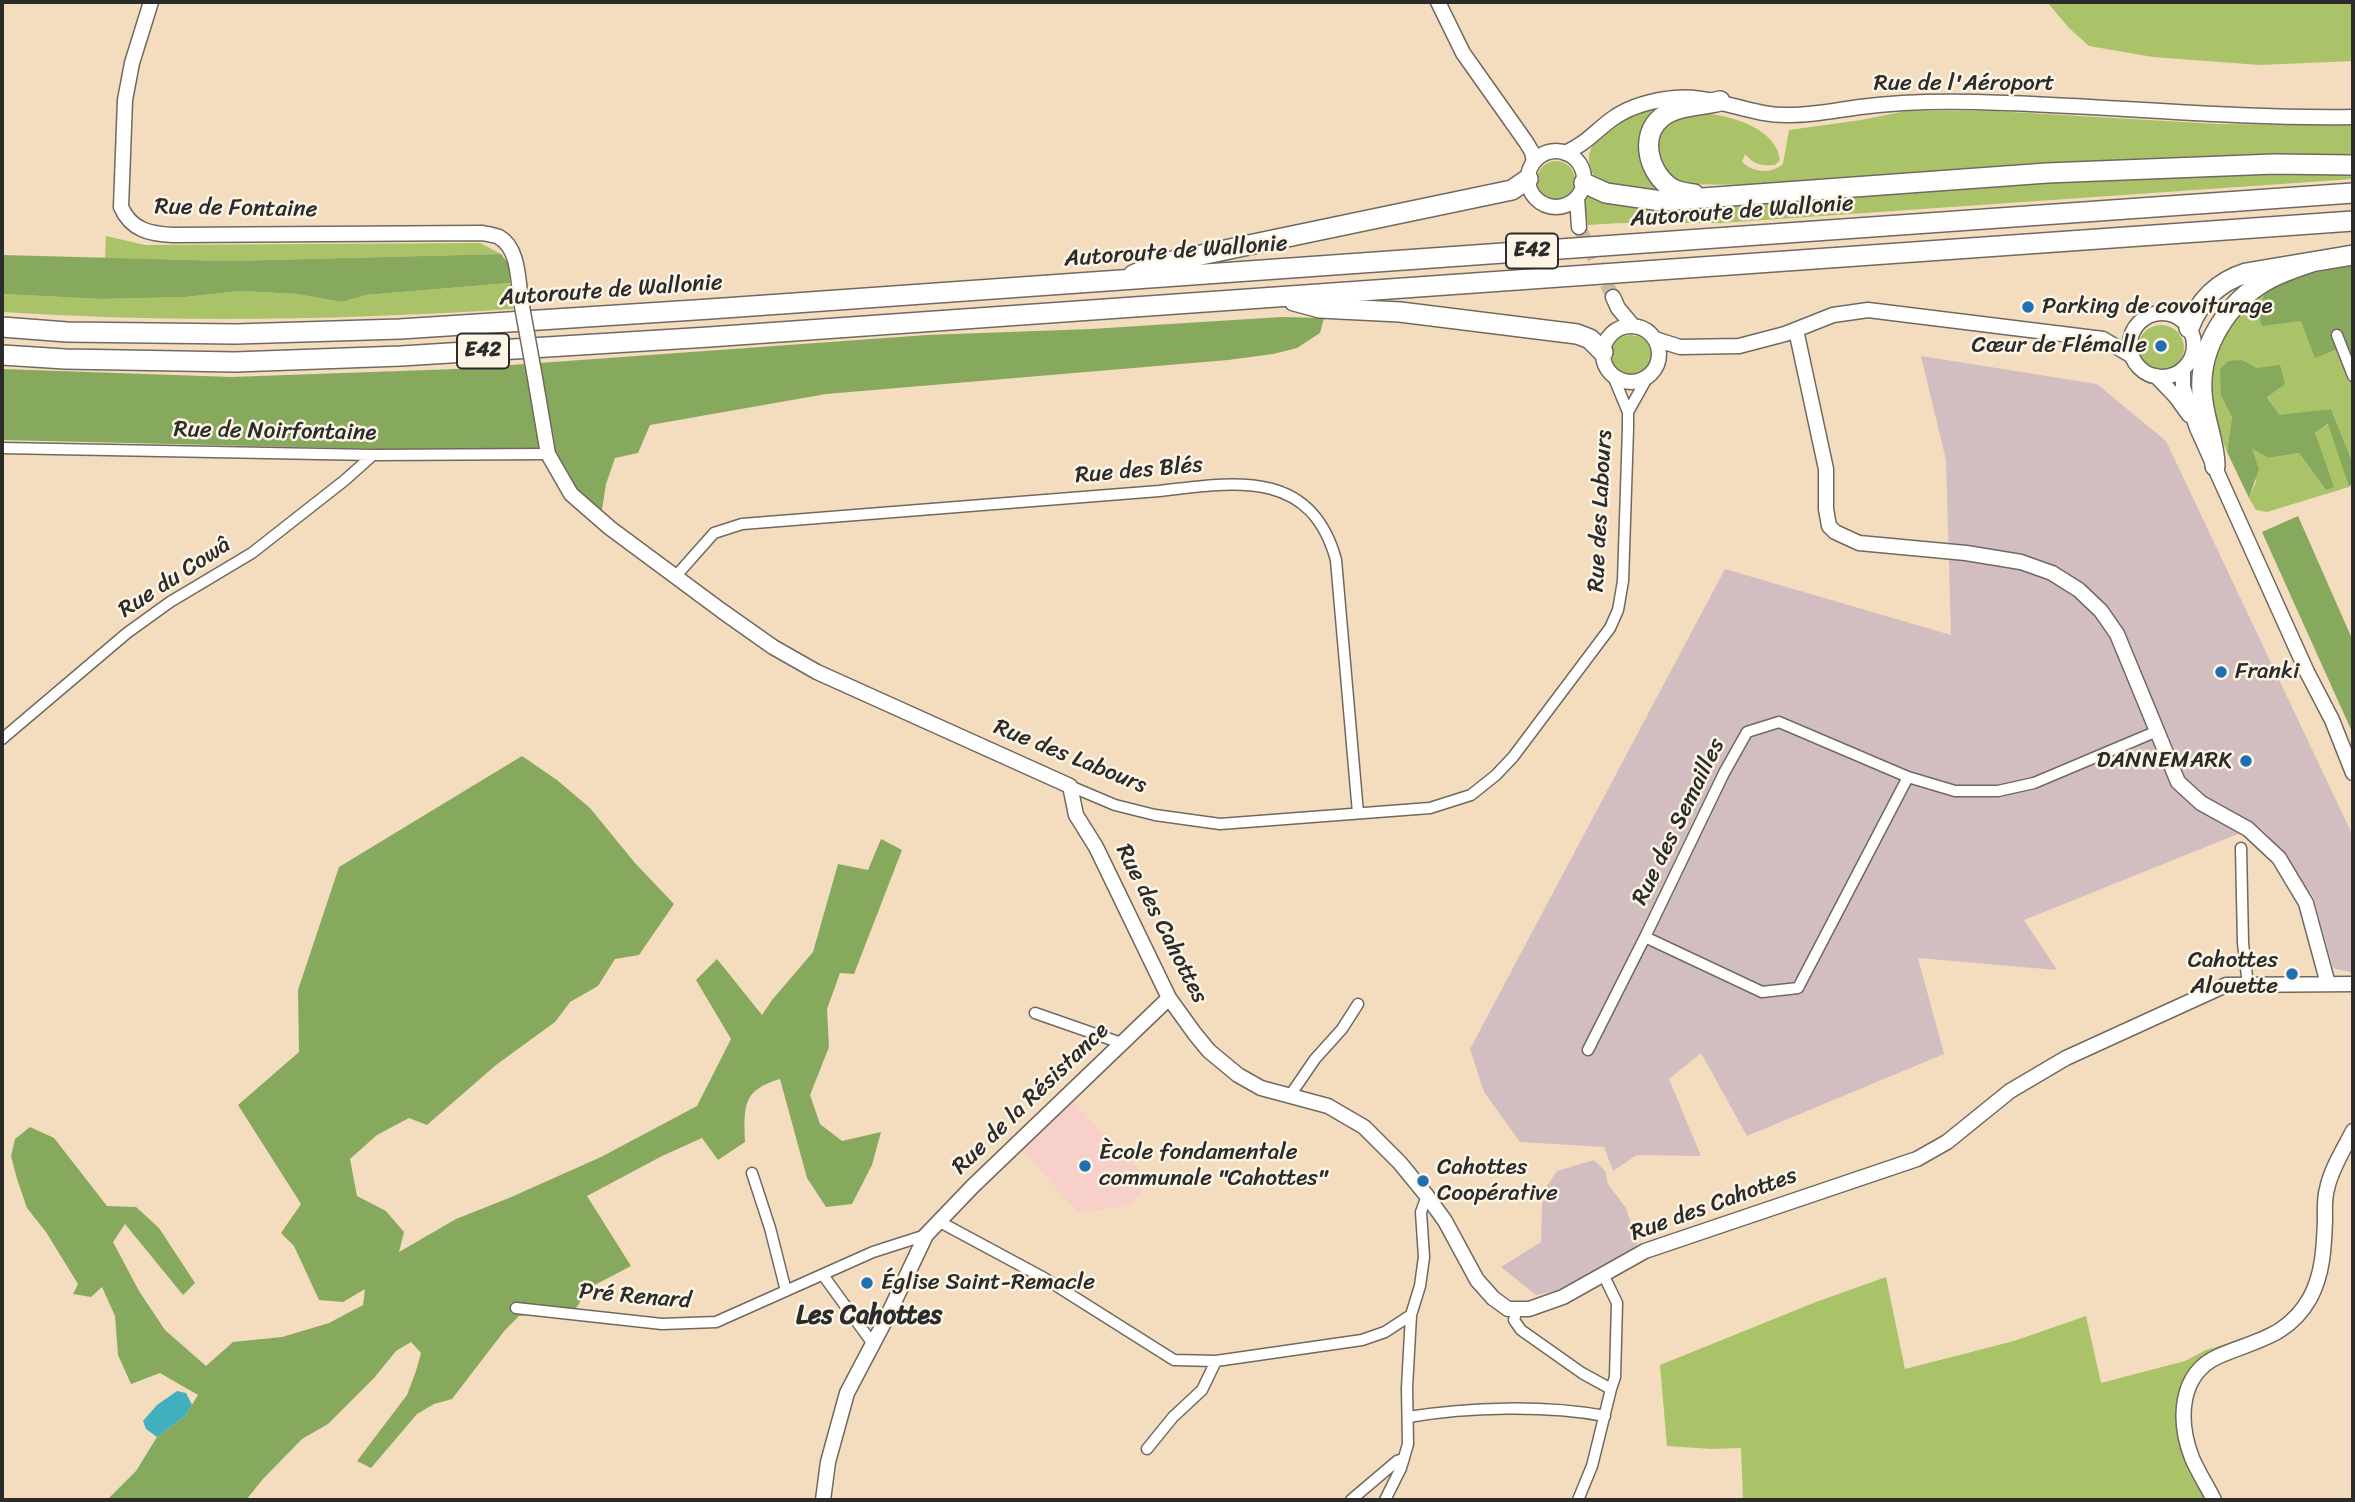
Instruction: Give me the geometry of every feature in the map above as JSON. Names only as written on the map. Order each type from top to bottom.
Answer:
[{"type":"highway","points":[[1712,198],[1673,189],[1655,170],[1648,147],[1655,125],[1662,118],[1684,108],[1720,101]]},
{"type":"highway","points":[[1581,184],[1628,198],[1661,201],[2047,173],[2274,164],[2353,165]]},
{"type":"highway","points":[[1118,281],[1158,264],[1513,190],[1531,171]]},
{"type":"highway","name":"Autoroute de Wallonie","points":[[2,327],[67,332],[236,334],[400,329],[2353,193]]},
{"type":"highway","name":"E42","points":[[2,355],[65,359],[235,362],[401,356],[723,336],[2353,221]]},
{"type":"highway","points":[[2189,328],[2204,300],[2230,278],[2353,255]]},
{"type":"highway","points":[[2215,466],[2215,447],[2208,429],[2202,391],[2208,348],[2218,327],[2230,311],[2252,290],[2285,271],[2312,262]]},
{"type":"highway","points":[[1275,297],[1320,308],[1413,314],[1577,334],[1590,339],[1602,352]]},
{"type":"street","name":"Rue de Fontaine","points":[[151,2],[132,63],[125,100],[121,207],[125,216],[136,227],[153,234],[173,235],[482,233],[498,237],[510,246],[521,301]]},
{"type":"street","points":[[1438,2],[1460,47],[1532,152],[1534,197],[1542,204],[1561,207],[1579,227],[1581,184],[1590,140]]},
{"type":"street","points":[[1447,2],[1467,44],[1531,140],[1537,148],[1548,153],[1564,153],[1575,159],[1581,184]]},
{"type":"street","name":"Rue de l'Aéroport","points":[[1564,153],[1590,140],[1615,117],[1647,103],[1682,97],[1720,101],[1788,116],[1874,106],[1942,102],[2243,116],[2353,117]]},
{"type":"street","points":[[1531,171],[1548,153]]},
{"type":"street","points":[[1561,207],[1581,184]]},
{"type":"street","name":"Rue des Labours","points":[[521,301],[548,454],[571,494],[610,528],[773,647],[817,672],[1115,805],[1155,815],[1220,824],[1430,807],[1453,802],[1482,787],[1513,757],[1610,628],[1618,610],[1623,581],[1628,412],[1613,376]]},
{"type":"street","points":[[1616,330],[1616,303],[1633,326],[1649,332],[1655,339],[1660,356],[1658,365]]},
{"type":"street","points":[[1655,339],[1680,347],[1739,346],[1763,341],[1833,315],[1868,310],[2102,339],[2133,331],[2147,317],[2162,313],[2177,317],[2189,328],[2193,350],[2190,361],[2183,369],[2170,376],[2156,376]]},
{"type":"street","points":[[1633,326],[1616,330],[1609,335],[1602,352],[1607,369],[1613,376],[1629,383],[1647,378],[1680,347]]},
{"type":"street","points":[[1796,330],[1826,470],[1829,526],[1835,532],[1858,543],[2021,562],[2052,573],[2070,584],[2101,611],[2117,634],[2155,732],[2178,782],[2201,803],[2248,829],[2279,858],[2305,903],[2328,984]]},
{"type":"street","points":[[2133,331],[2130,343],[2132,356],[2140,368],[2156,376],[2176,397],[2197,428]]},
{"type":"street","points":[[2337,335],[2353,376]]},
{"type":"street","points":[[2102,339],[2132,356]]},
{"type":"street","points":[[2183,369],[2183,387],[2197,428],[2307,671],[2332,720],[2353,773]]},
{"type":"street","name":"Rue des Labours","points":[[1628,412],[1647,378]]},
{"type":"street","name":"Rue de Noirfontaine","points":[[2,448],[373,455],[548,454]]},
{"type":"street","name":"Rue du Cowâ","points":[[2,739],[127,633],[170,602],[252,553],[373,455]]},
{"type":"street","name":"Rue des Blés","points":[[675,576],[714,533],[742,524],[1159,491],[1205,485],[1262,485],[1283,492],[1304,505],[1320,524],[1336,560],[1358,813]]},
{"type":"street","name":"Rue des Semailles","points":[[1588,1050],[1646,937],[1724,773],[1747,732],[1779,722],[1908,778],[1955,791],[1998,792],[2034,783],[2155,732]]},
{"type":"street","name":"Rue des Semailles","points":[[1646,937],[1762,992],[1798,988],[1908,778]]},
{"type":"street","name":"Rue des Cahottes","points":[[1070,786],[1076,815],[1096,847],[1170,998],[1209,1051],[1238,1075],[1261,1088],[1328,1106],[1364,1127],[1400,1163],[1427,1196],[1446,1221],[1477,1280],[1493,1298],[1508,1309],[1529,1309],[1563,1297],[1645,1251],[1917,1159],[1947,1142],[2010,1091],[2066,1058],[2226,985],[2353,984]]},
{"type":"street","points":[[2241,848],[2243,943],[2248,985]]},
{"type":"street","name":"Rue de la Résistance","points":[[926,1235],[973,1186],[1170,998]]},
{"type":"street","points":[[1289,1097],[1315,1059],[1342,1029],[1356,1004]]},
{"type":"street","points":[[1035,1013],[1121,1043]]},
{"type":"street","points":[[2214,1500],[2193,1460],[2187,1440],[2183,1422],[2186,1391],[2193,1377],[2204,1365],[2216,1357],[2267,1339],[2281,1330],[2304,1307],[2318,1280],[2324,1248],[2327,1188],[2353,1131]]},
{"type":"street","points":[[752,1172],[786,1291]]},
{"type":"street","points":[[1385,1500],[1401,1468],[1408,1444],[1407,1388],[1411,1315],[1420,1286],[1424,1257],[1421,1212],[1427,1196]]},
{"type":"street","points":[[940,1222],[1066,1290],[1174,1360],[1216,1361],[1363,1340],[1385,1332],[1411,1315]]},
{"type":"street","points":[[823,1500],[828,1462],[847,1393],[926,1235]]},
{"type":"street","name":"Pré Renard","points":[[516,1308],[662,1324],[706,1324],[716,1322],[873,1252],[926,1235]]},
{"type":"street","points":[[823,1275],[873,1344]]},
{"type":"street","points":[[1578,1500],[1592,1466],[1615,1377],[1617,1303],[1604,1276]]},
{"type":"street","points":[[1517,1309],[1514,1320],[1521,1330],[1582,1373],[1611,1389]]},
{"type":"street","points":[[1147,1449],[1173,1417],[1202,1390],[1216,1361]]},
{"type":"street","points":[[1408,1418],[1458,1411],[1510,1409],[1605,1416]]},
{"type":"street","points":[[1351,1500],[1397,1461],[1403,1459]]},
{"type":"shaded area","points":[[1921,356],[2097,384],[2166,441],[2353,836],[2353,973],[2333,968],[2314,898],[2258,826],[2024,920],[2057,970],[1918,958],[1944,1054],[1747,1136],[1701,1053],[1669,1079],[1701,1156],[1637,1155],[1613,1171],[1604,1147],[1520,1142],[1484,1092],[1470,1049],[1725,569],[1951,635],[1946,460]]},
{"type":"shaded area","name":"Ècole fondamentale communale \"Cahottes\"","points":[[1071,1099],[1150,1182],[1128,1206],[1079,1213],[1020,1149]]},
{"type":"shaded area","points":[[1594,1160],[1605,1171],[1608,1184],[1626,1208],[1638,1247],[1564,1289],[1536,1295],[1501,1267],[1541,1242],[1545,1189],[1557,1171]]},
{"type":"green space","points":[[2047,2],[2353,2],[2353,61],[2260,65],[2153,57],[2089,46]]},
{"type":"green space","points":[[1668,106],[1648,126],[1667,192],[1611,185],[1595,176],[1589,158],[1592,147],[1608,129],[1633,116]]},
{"type":"green space","points":[[1906,111],[1993,111],[2218,124],[2353,125],[2353,157],[1752,185],[1677,184],[1659,166],[1658,130],[1673,119],[1691,113],[1731,118],[1758,129],[1769,138],[1780,160],[1775,165],[1762,165],[1755,163],[1745,154],[1742,162],[1763,171],[1783,164],[1789,130]]},
{"type":"green space","points":[[1556,161],[1569,167],[1575,180],[1569,193],[1556,199],[1543,193],[1537,180],[1543,167]]},
{"type":"green space","points":[[2353,170],[2353,179],[1721,223],[1588,225],[1584,204],[1588,195],[2009,178]]},
{"type":"green space","points":[[106,236],[145,245],[480,243],[501,254],[228,261],[105,258]]},
{"type":"green space","points":[[501,254],[509,265],[510,283],[366,295],[342,302],[297,294],[239,291],[186,297],[102,299],[2,294],[2,255],[228,261]]},
{"type":"green space","points":[[2353,265],[2353,362],[2347,345],[2315,358],[2301,321],[2262,326],[2259,317],[2265,289],[2301,275]]},
{"type":"green space","points":[[510,283],[513,309],[449,313],[194,319],[2,312],[2,294],[102,299],[186,297],[239,291],[297,294],[342,302],[366,295]]},
{"type":"green space","points":[[2265,289],[2259,317],[2302,321],[2339,348],[2353,385],[2353,463],[2331,409],[2279,416],[2267,396],[2221,396],[2232,417],[2227,452],[2209,407],[2205,378],[2226,323]]},
{"type":"green space","points":[[1281,317],[1324,318],[1320,333],[1297,348],[1273,354],[826,394],[650,425],[638,453],[615,458],[606,484],[599,529],[569,502],[537,448],[380,449],[2,440],[2,369],[231,377],[456,369],[927,335],[1091,329]]},
{"type":"green space","points":[[2161,325],[2177,332],[2184,348],[2177,364],[2161,371],[2145,364],[2138,348],[2145,332]]},
{"type":"green space","points":[[1631,335],[1645,341],[1651,355],[1645,369],[1631,375],[1617,369],[1611,355],[1617,341]]},
{"type":"green space","points":[[2242,360],[2256,368],[2280,365],[2285,384],[2267,397],[2279,415],[2331,409],[2353,463],[2353,483],[2349,487],[2328,424],[2315,433],[2334,487],[2326,490],[2299,453],[2269,458],[2252,449],[2259,469],[2249,498],[2227,452],[2232,417],[2221,396],[2220,369],[2228,361]]},
{"type":"green space","points":[[2329,424],[2349,487],[2267,512],[2256,510],[2249,498],[2256,482],[2251,448],[2269,458],[2299,453],[2326,490],[2315,433]]},
{"type":"green space","points":[[2298,516],[2353,641],[2353,734],[2262,532]]},
{"type":"green space","points":[[522,756],[557,780],[590,808],[635,863],[674,904],[639,955],[615,959],[598,986],[570,1002],[555,1022],[496,1065],[427,1125],[409,1118],[377,1135],[350,1159],[357,1196],[386,1211],[404,1232],[399,1252],[456,1219],[601,1157],[697,1106],[731,1039],[696,980],[717,959],[762,1015],[813,952],[838,864],[868,870],[881,839],[902,850],[854,974],[840,973],[827,1009],[829,1047],[810,1095],[820,1124],[842,1141],[881,1132],[872,1165],[852,1204],[826,1207],[807,1178],[780,1079],[768,1083],[758,1088],[748,1101],[745,1142],[718,1160],[702,1138],[587,1196],[631,1266],[589,1288],[569,1319],[540,1314],[519,1316],[452,1399],[434,1404],[417,1414],[371,1468],[357,1461],[407,1395],[421,1353],[411,1342],[396,1351],[374,1378],[328,1424],[302,1439],[246,1500],[107,1500],[136,1471],[157,1437],[185,1416],[198,1395],[160,1373],[131,1384],[118,1355],[115,1316],[102,1287],[91,1297],[73,1294],[78,1284],[46,1232],[27,1208],[11,1156],[15,1139],[30,1127],[54,1138],[107,1206],[136,1207],[159,1228],[195,1283],[183,1295],[125,1224],[113,1242],[139,1291],[165,1330],[206,1366],[233,1342],[282,1337],[329,1323],[363,1305],[365,1289],[343,1302],[319,1300],[294,1246],[281,1233],[301,1204],[238,1105],[299,1052],[298,990],[339,867]]},
{"type":"green space","points":[[1886,1277],[1905,1369],[2014,1341],[2086,1316],[2101,1383],[2185,1361],[2206,1350],[2243,1339],[2193,1377],[2183,1422],[2214,1500],[1743,1500],[1741,1448],[1667,1446],[1660,1365],[1816,1302]]},
{"type":"water","points":[[177,1391],[186,1393],[192,1405],[185,1416],[157,1437],[146,1429],[143,1421],[157,1405]]},
{"type":"tunnel","points":[[1579,227],[1613,297]]},
{"type":"place","name":"Parking de covoiturage","points":[[2028,307]]},
{"type":"place","name":"Cœur de Flémalle","points":[[2161,346]]},
{"type":"place","name":"Franki","points":[[2221,672]]},
{"type":"place","name":"DANNEMARK","points":[[2246,761]]},
{"type":"place","name":"Cahottes Alouette","points":[[2292,974]]},
{"type":"place","name":"Ècole fondamentale communale \"Cahottes\"","points":[[1085,1166]]},
{"type":"place","name":"Cahottes Coopérative","points":[[1423,1181]]},
{"type":"place","name":"Église Saint-Remacle","points":[[867,1283]]},
{"type":"district","name":"Les Cahottes","points":[[869,1316]]}]
